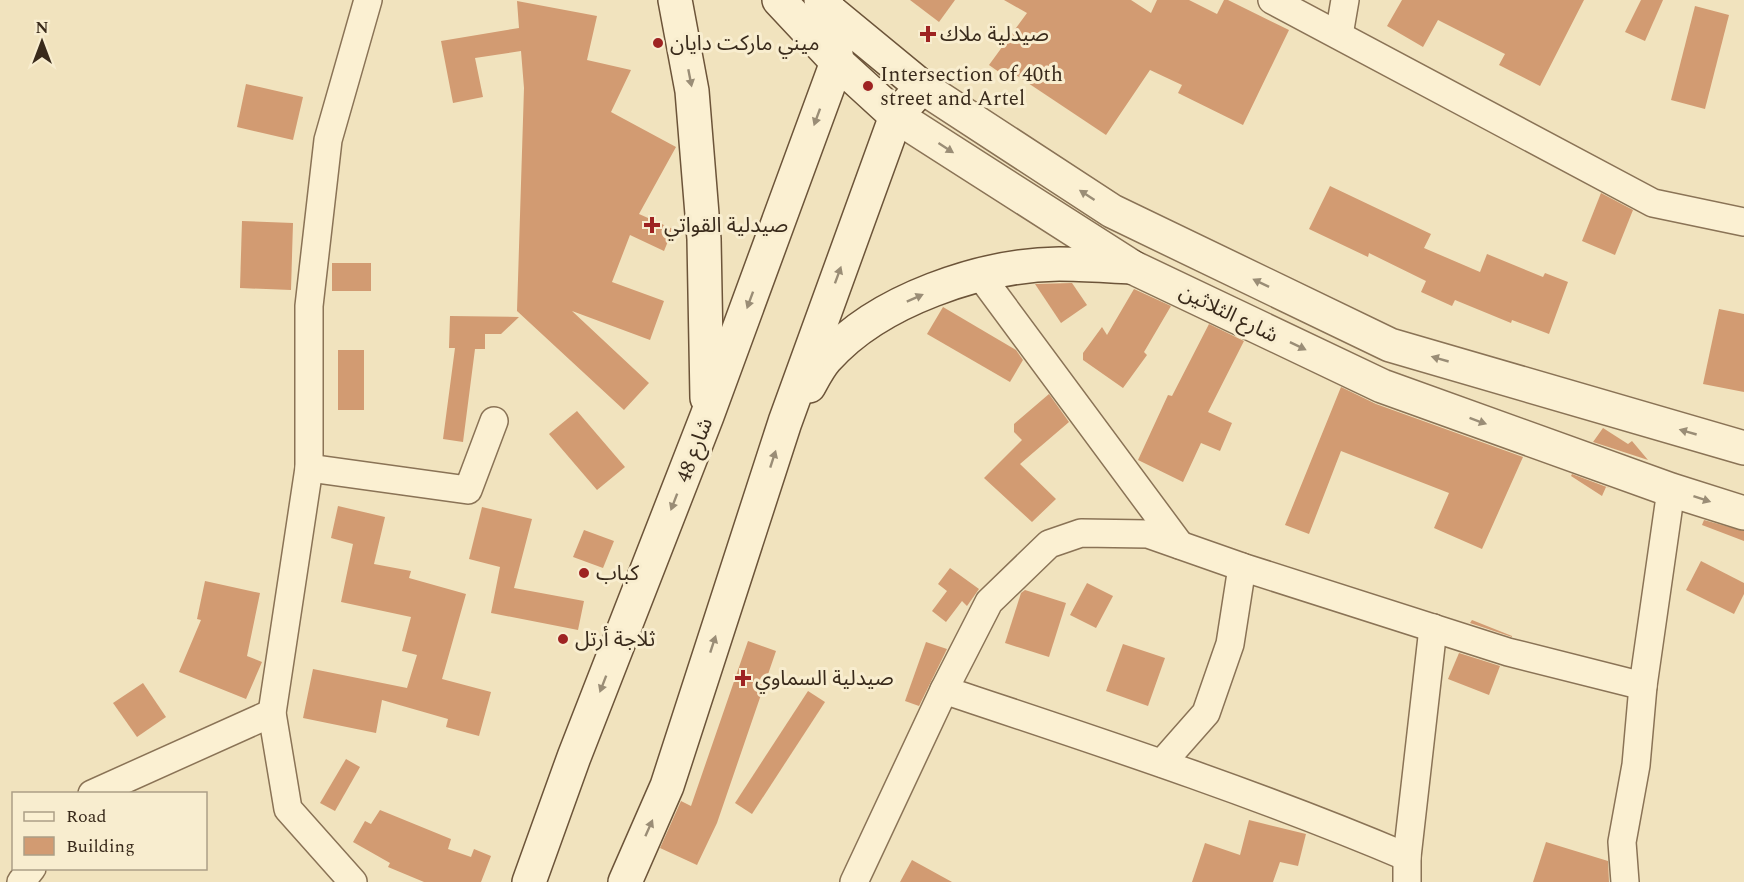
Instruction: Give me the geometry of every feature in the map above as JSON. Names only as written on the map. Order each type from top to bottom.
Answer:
[{"type":"main road","points":[[675,0],[692,91],[703,228],[707,416]]},
{"type":"main road","name":"شارع الثلاثين","points":[[779,0],[837,62],[896,117],[1132,267],[1382,386],[1671,490],[1744,513]]},
{"type":"main road","name":"شارع 48","points":[[529,882],[574,757],[707,416],[837,62],[826,6]]},
{"type":"main road","name":"شارع الثلاثين","points":[[826,6],[922,87],[1112,211],[1390,345],[1744,448]]},
{"type":"main road","points":[[626,882],[667,786],[785,422],[896,117],[922,87]]},
{"type":"main road","points":[[785,422],[825,360],[851,335],[889,310],[980,275],[1016,268],[1058,264],[1132,267]]},
{"type":"street","points":[[353,882],[288,809],[272,713],[309,468],[309,306],[328,140],[368,0]]},
{"type":"street","points":[[1272,0],[1653,204],[1744,222]]},
{"type":"street","points":[[1339,35],[1345,0]]},
{"type":"street","points":[[980,275],[1180,545]]},
{"type":"street","points":[[309,468],[468,490],[494,421]]},
{"type":"street","points":[[1624,882],[1622,842],[1636,765],[1643,686],[1671,490]]},
{"type":"street","points":[[854,882],[944,690],[989,602],[1049,544],[1081,533],[1148,534],[1242,567],[1508,652],[1643,686]]},
{"type":"street","points":[[1162,763],[1206,712],[1230,644],[1242,567]]},
{"type":"street","points":[[944,690],[1162,763],[1340,829],[1407,870],[1432,628]]},
{"type":"street","points":[[96,792],[272,713]]},
{"type":"street","points":[[21,882],[30,870]]},
{"type":"building","points":[[910,0],[955,0],[939,22]]},
{"type":"building","points":[[1004,0],[1131,0],[1151,13],[1157,0],[1189,0],[1217,14],[1224,0],[1228,0],[1289,30],[1243,125],[1178,93],[1182,85],[1150,70],[1106,135],[1010,71],[1006,77],[989,65],[1027,13]]},
{"type":"building","points":[[1402,0],[1584,0],[1540,86],[1499,65],[1505,54],[1438,20],[1423,47],[1387,26]]},
{"type":"building","points":[[1641,0],[1663,0],[1645,41],[1625,32]]},
{"type":"building","points":[[517,1],[597,16],[587,60],[631,70],[611,112],[676,147],[639,214],[673,229],[664,251],[630,235],[612,282],[664,301],[650,340],[572,311],[649,383],[624,410],[517,311],[524,88],[521,51],[475,58],[483,97],[453,103],[441,41],[519,28]]},
{"type":"building","points":[[1695,6],[1729,15],[1705,109],[1671,100]]},
{"type":"building","points":[[246,84],[303,97],[293,140],[237,127]]},
{"type":"building","points":[[1330,186],[1431,234],[1424,248],[1480,272],[1487,254],[1543,277],[1545,273],[1568,282],[1549,334],[1512,320],[1511,323],[1455,300],[1452,306],[1421,292],[1426,281],[1369,253],[1368,257],[1309,229]]},
{"type":"building","points":[[1601,193],[1633,210],[1615,255],[1582,241]]},
{"type":"building","points":[[242,221],[293,223],[291,290],[240,288]]},
{"type":"building","points":[[332,263],[371,263],[371,291],[332,291]]},
{"type":"building","points":[[1072,283],[1087,305],[1061,323],[1035,284]]},
{"type":"building","points":[[1134,289],[1171,306],[1144,352],[1147,355],[1123,388],[1083,360],[1083,353],[1102,327],[1107,335]]},
{"type":"building","points":[[943,307],[1016,350],[1023,360],[1010,382],[927,334]]},
{"type":"building","points":[[1719,309],[1744,314],[1744,392],[1703,384]]},
{"type":"building","points":[[450,316],[519,317],[501,334],[485,334],[485,349],[475,349],[463,442],[443,439],[455,348],[449,348]]},
{"type":"building","points":[[1209,324],[1244,341],[1208,412],[1232,423],[1220,451],[1201,443],[1183,482],[1138,460],[1168,395],[1172,396]]},
{"type":"building","points":[[338,350],[364,350],[364,410],[338,410]]},
{"type":"building","points":[[1341,387],[1376,404],[1523,457],[1482,549],[1434,528],[1449,493],[1341,451],[1309,534],[1285,525]]},
{"type":"building","points":[[1049,394],[1069,422],[1020,464],[1056,499],[1032,522],[984,478],[1022,440],[1014,432],[1014,424]]},
{"type":"building","points":[[577,411],[625,467],[597,490],[549,434]]},
{"type":"building","points":[[1603,428],[1628,444],[1632,441],[1648,460],[1593,442]]},
{"type":"building","points":[[1572,474],[1612,489],[1606,487],[1602,496],[1571,476]]},
{"type":"building","points":[[338,506],[385,517],[374,564],[411,571],[409,578],[466,594],[442,679],[491,692],[479,736],[446,727],[448,719],[382,700],[376,733],[303,718],[313,669],[407,688],[417,655],[402,651],[411,617],[341,602],[353,544],[331,538]]},
{"type":"building","points":[[482,507],[532,519],[514,588],[584,601],[578,630],[491,613],[500,567],[469,559]]},
{"type":"building","points":[[1704,520],[1744,531],[1744,541],[1702,525]]},
{"type":"building","points":[[584,530],[614,541],[603,568],[573,557]]},
{"type":"building","points":[[1701,561],[1744,583],[1744,594],[1734,614],[1686,590]]},
{"type":"building","points":[[950,568],[979,589],[967,606],[962,601],[946,622],[932,611],[947,591],[938,584]]},
{"type":"building","points":[[205,581],[260,593],[247,656],[262,662],[246,699],[179,672],[201,620],[197,619]]},
{"type":"building","points":[[1087,583],[1113,596],[1096,628],[1070,615]]},
{"type":"building","points":[[1025,590],[1066,603],[1049,657],[1005,643],[1021,593]]},
{"type":"building","points":[[1472,620],[1512,636],[1512,637],[1470,623]]},
{"type":"building","points":[[748,641],[776,651],[717,823],[697,865],[660,848],[681,801],[691,806]]},
{"type":"building","points":[[926,642],[947,649],[919,706],[905,701]]},
{"type":"building","points":[[1123,644],[1165,658],[1148,706],[1106,691]]},
{"type":"building","points":[[1459,653],[1500,666],[1489,695],[1448,679]]},
{"type":"building","points":[[143,683],[166,717],[137,737],[113,703]]},
{"type":"building","points":[[808,691],[825,702],[752,814],[735,803]]},
{"type":"building","points":[[346,759],[360,767],[335,811],[320,803]]},
{"type":"building","points":[[380,810],[451,839],[448,849],[471,857],[474,849],[491,856],[481,882],[424,882],[388,867],[390,863],[353,842],[365,821],[371,824]]},
{"type":"building","points":[[1249,820],[1306,834],[1298,866],[1280,862],[1273,882],[1192,882],[1205,843],[1240,855]]},
{"type":"building","points":[[1546,842],[1608,861],[1609,882],[1533,882]]},
{"type":"building","points":[[912,860],[952,882],[900,882]]},
{"type":"place","name":"صيدلية ملاك","points":[[928,34]]},
{"type":"place","name":"ميني ماركت دايان","points":[[658,43]]},
{"type":"place","name":"Intersection of 40th street and Artel","points":[[868,86]]},
{"type":"place","name":"صيدلية القواتي","points":[[652,225]]},
{"type":"place","name":"كباب","points":[[584,573]]},
{"type":"place","name":"ثلاجة أرتل","points":[[563,639]]},
{"type":"place","name":"صيدلية السماوي","points":[[743,678]]}]
